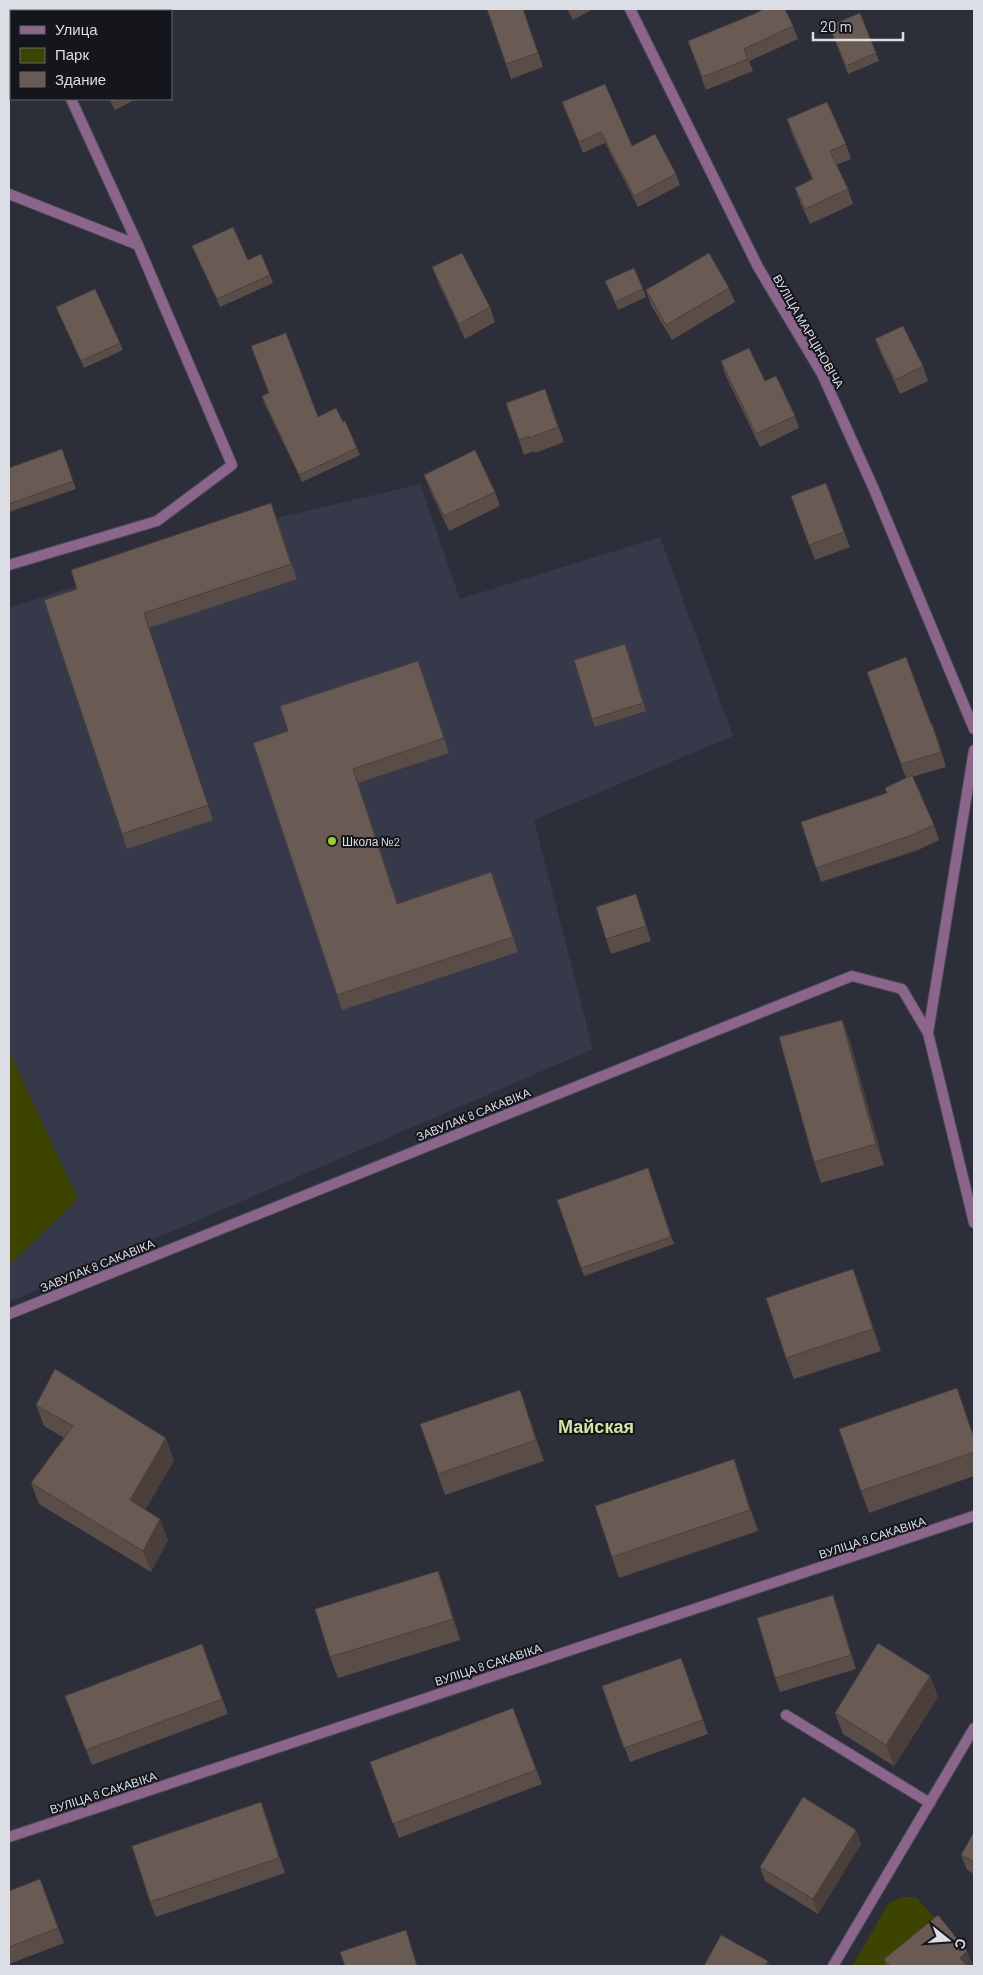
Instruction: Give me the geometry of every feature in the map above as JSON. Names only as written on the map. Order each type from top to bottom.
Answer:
[{"type":"street","name":"ВУЛІЦА МАРЦІНОВІЧА","points":[[630,9],[758,267],[822,374],[873,487],[974,729]]},
{"type":"street","points":[[9,566],[157,521],[232,465],[138,245],[71,100]]},
{"type":"street","points":[[9,194],[138,245]]},
{"type":"street","points":[[974,750],[928,1033],[974,1223]]},
{"type":"street","name":"ЗАВУЛАК 8 САКАВІКА","points":[[9,1314],[852,976],[902,989],[928,1033]]},
{"type":"street","name":"ВУЛІЦА 8 САКАВІКА","points":[[9,1837],[974,1516]]},
{"type":"street","points":[[786,1715],[930,1803]]},
{"type":"street","points":[[833,1966],[974,1728]]},
{"type":"shaded area","points":[[420,484],[460,599],[660,537],[733,736],[534,820],[593,1049],[9,1302],[9,608],[277,518]]},
{"type":"green space","points":[[9,1051],[78,1199],[11,1263],[9,1263]]},
{"type":"green space","points":[[903,1897],[916,1897],[941,1925],[893,1966],[852,1966],[889,1903]]},
{"type":"building","points":[[487,9],[523,9],[538,53],[506,64]]},
{"type":"building","points":[[764,9],[785,9],[793,26],[744,49],[748,59],[702,77],[688,41]]},
{"type":"building","points":[[860,13],[876,53],[846,66],[829,26]]},
{"type":"building","points":[[605,84],[632,146],[655,134],[676,174],[634,196],[601,132],[579,142],[562,102]]},
{"type":"building","points":[[827,102],[846,144],[830,151],[848,189],[805,209],[795,188],[813,179],[787,119]]},
{"type":"building","points":[[233,227],[248,260],[261,254],[270,275],[217,299],[192,246]]},
{"type":"building","points":[[462,253],[490,307],[459,324],[432,267]]},
{"type":"building","points":[[709,253],[729,288],[666,325],[646,290]]},
{"type":"building","points":[[634,268],[643,289],[615,302],[605,281]]},
{"type":"building","points":[[95,289],[120,343],[81,361],[56,307]]},
{"type":"building","points":[[903,326],[923,366],[895,380],[875,339]]},
{"type":"building","points":[[286,333],[318,417],[336,408],[343,422],[345,421],[357,448],[299,475],[262,396],[269,393],[251,346]]},
{"type":"building","points":[[749,348],[765,381],[776,376],[795,416],[756,434],[721,361]]},
{"type":"building","points":[[545,389],[558,427],[519,440],[506,403]]},
{"type":"building","points":[[62,449],[73,481],[9,504],[9,468]]},
{"type":"building","points":[[475,450],[495,492],[444,516],[424,475]]},
{"type":"building","points":[[826,483],[844,532],[809,545],[791,496]]},
{"type":"building","points":[[271,503],[291,564],[144,613],[208,805],[122,834],[44,600],[77,589],[71,570]]},
{"type":"building","points":[[625,644],[643,703],[592,719],[574,660]]},
{"type":"building","points":[[906,657],[941,752],[901,764],[867,672]]},
{"type":"building","name":"Школа №2","points":[[418,661],[444,738],[353,769],[397,904],[491,872],[513,937],[337,995],[253,743],[288,731],[280,706]]},
{"type":"building","points":[[912,775],[934,825],[912,835],[816,868],[801,822],[887,793],[885,788]]},
{"type":"building","points":[[636,894],[646,926],[606,939],[596,907]]},
{"type":"building","points":[[842,1020],[876,1144],[814,1162],[779,1037]]},
{"type":"building","points":[[648,1168],[671,1237],[581,1268],[557,1200]]},
{"type":"building","points":[[853,1269],[873,1329],[786,1358],[766,1298]]},
{"type":"building","points":[[55,1369],[166,1438],[130,1500],[160,1519],[143,1551],[31,1483],[73,1426],[36,1405]]},
{"type":"building","points":[[957,1388],[974,1438],[974,1452],[861,1491],[839,1429]]},
{"type":"building","points":[[520,1390],[536,1440],[438,1474],[420,1424]]},
{"type":"building","points":[[734,1459],[750,1510],[612,1557],[595,1506]]},
{"type":"building","points":[[438,1571],[453,1619],[330,1657],[315,1609]]},
{"type":"building","points":[[833,1595],[851,1655],[775,1678],[757,1618]]},
{"type":"building","points":[[878,1643],[930,1676],[886,1745],[835,1713]]},
{"type":"building","points":[[202,1644],[222,1699],[86,1750],[65,1696]]},
{"type":"building","points":[[681,1658],[703,1720],[624,1748],[602,1686]]},
{"type":"building","points":[[513,1708],[536,1770],[393,1824],[370,1762]]},
{"type":"building","points":[[803,1797],[856,1830],[813,1899],[760,1867]]},
{"type":"building","points":[[261,1802],[279,1858],[150,1902],[132,1846]]},
{"type":"building","points":[[974,1832],[974,1862],[961,1855]]},
{"type":"building","points":[[40,1879],[58,1928],[9,1947],[9,1891]]},
{"type":"building","points":[[938,1915],[967,1951],[960,1958],[967,1966],[890,1966],[884,1959]]},
{"type":"building","points":[[406,1930],[417,1966],[345,1966],[340,1952]]},
{"type":"building","points":[[721,1935],[768,1961],[765,1966],[704,1966]]},
{"type":"place","name":"Школа №2","points":[[332,841]]},
{"type":"district","name":"Майская","points":[[596,1426]]}]
